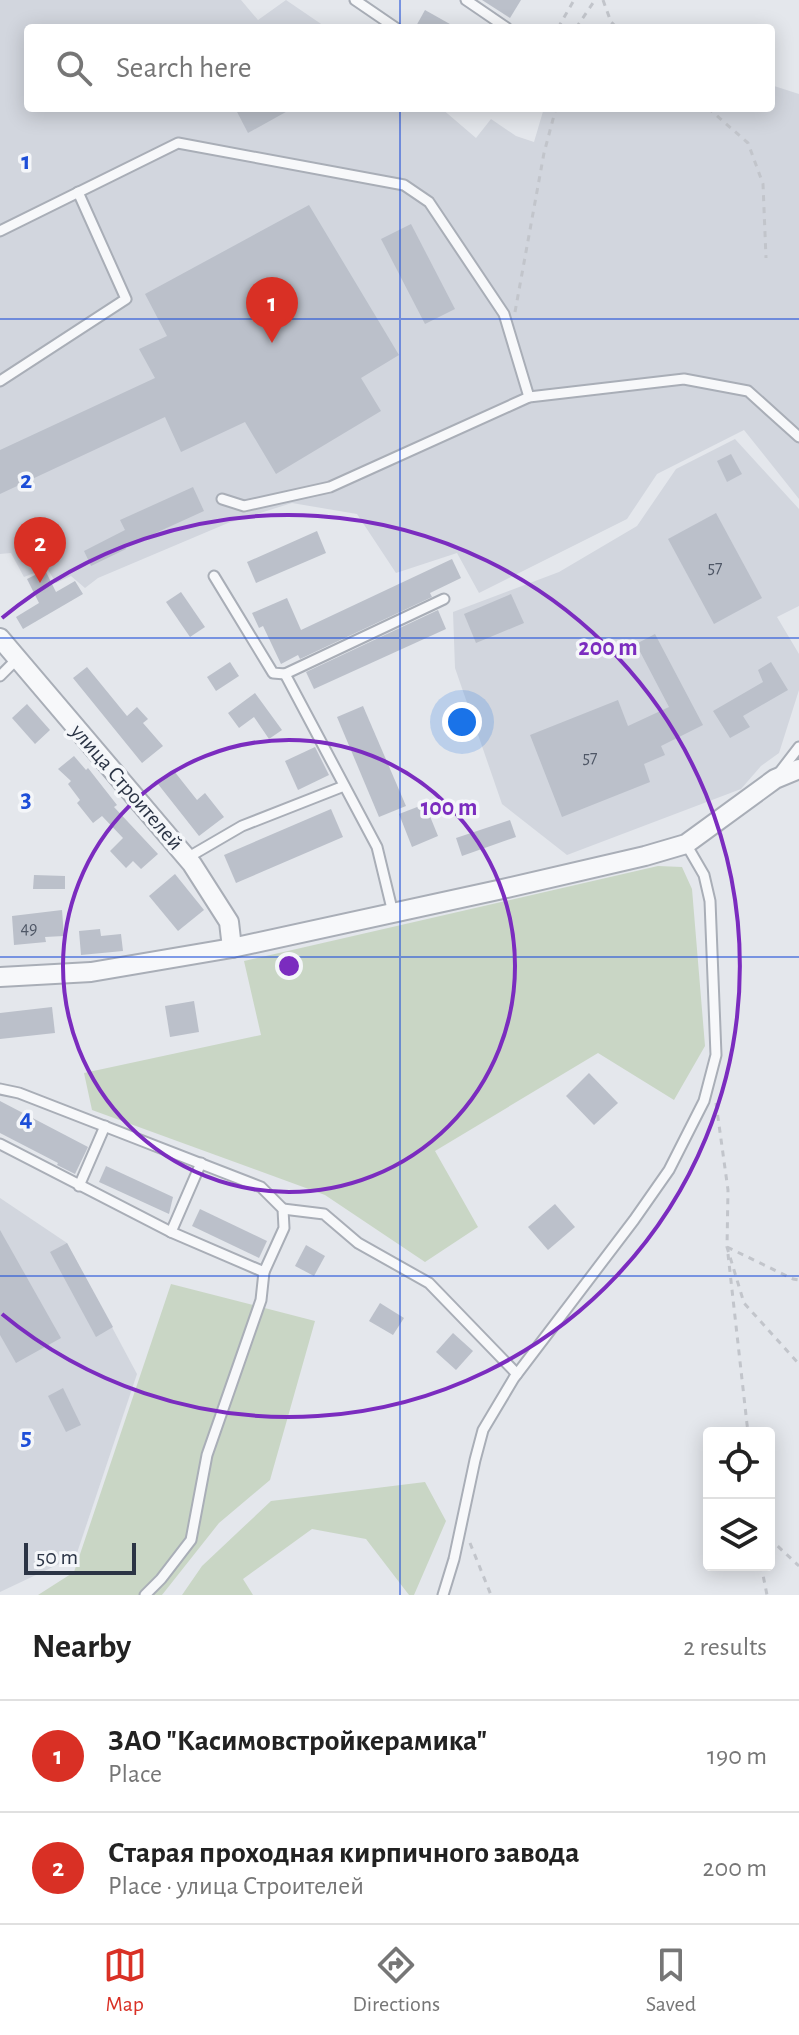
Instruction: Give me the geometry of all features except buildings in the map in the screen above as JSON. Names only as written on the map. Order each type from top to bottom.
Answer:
[{"type":"street","name":"улица Строителей","points":[[0,638],[187,858],[229,922],[232,948]]},
{"type":"street","points":[[0,977],[91,972],[232,948],[601,866],[686,844],[775,779],[799,769]]},
{"type":"lane","points":[[355,0],[390,24]]},
{"type":"lane","points":[[466,0],[501,24]]},
{"type":"lane","points":[[0,231],[178,143],[404,185],[429,202],[504,314],[529,397]]},
{"type":"lane","points":[[0,381],[126,299],[78,192]]},
{"type":"lane","points":[[222,499],[244,506],[330,487],[529,397],[684,379],[748,391],[799,437]]},
{"type":"lane","points":[[214,576],[273,673],[285,674],[444,599]]},
{"type":"lane","points":[[0,676],[17,659]]},
{"type":"lane","points":[[285,674],[377,847],[393,913]]},
{"type":"lane","points":[[775,779],[799,747]]},
{"type":"lane","points":[[187,858],[242,826],[344,786]]},
{"type":"lane","points":[[443,1595],[483,1430],[496,1405],[669,1170],[708,1088],[716,1055],[710,901],[704,875],[686,844]]},
{"type":"lane","points":[[0,1089],[19,1093],[261,1187],[283,1209],[324,1214],[358,1243],[429,1283],[517,1374]]},
{"type":"lane","points":[[79,1186],[105,1126]]},
{"type":"lane","points":[[0,1144],[171,1232],[264,1272]]},
{"type":"lane","points":[[171,1232],[201,1163]]},
{"type":"lane","points":[[145,1595],[191,1540],[207,1455],[261,1300],[264,1272],[284,1228],[283,1209]]},
{"type":"path","points":[[560,24],[574,0]]},
{"type":"path","points":[[579,24],[595,0]]},
{"type":"path","points":[[603,0],[613,24]]},
{"type":"path","points":[[510,335],[544,153],[555,112]]},
{"type":"path","points":[[713,112],[748,143],[763,184],[766,258]]},
{"type":"path","points":[[716,1104],[728,1190],[727,1247],[747,1427]]},
{"type":"path","points":[[727,1247],[799,1280]]},
{"type":"path","points":[[727,1247],[744,1303],[799,1364]]},
{"type":"path","points":[[462,1523],[491,1595]]},
{"type":"path","points":[[775,1544],[799,1566]]},
{"type":"path","points":[[762,1571],[767,1595]]},
{"type":"shaded area","points":[[0,0],[241,0],[258,20],[286,0],[321,24],[24,24],[24,112],[446,112],[476,138],[491,119],[516,136],[534,142],[543,112],[775,112],[775,86],[799,94],[799,499],[744,430],[657,474],[627,519],[479,593],[457,553],[396,573],[357,514],[292,503],[228,523],[98,578],[85,588],[71,576],[56,583],[47,568],[24,577],[11,553],[0,554]]},
{"type":"shaded area","points":[[735,439],[799,509],[799,606],[777,617],[799,654],[799,690],[779,753],[761,766],[741,789],[567,855],[502,804],[455,668],[453,612],[559,572],[637,526],[676,469]]},
{"type":"shaded area","points":[[0,1198],[67,1243],[137,1374],[76,1556],[0,1592]]},
{"type":"green space","points":[[658,866],[682,867],[692,889],[705,1046],[674,1100],[598,1053],[435,1151],[478,1227],[425,1262],[325,1195],[92,1110],[84,1073],[261,1035],[244,961]]},
{"type":"green space","points":[[171,1284],[315,1321],[270,1480],[219,1523],[162,1595],[38,1595],[74,1572]]},
{"type":"green space","points":[[425,1482],[446,1521],[414,1595],[409,1595],[366,1539],[312,1529],[243,1579],[253,1595],[182,1595],[202,1566],[271,1501]]},
{"type":"place","name":"ЗАО \"Касимовстройкерамика\"","points":[[272,343]]},
{"type":"place","name":"Старая проходная кирпичного завода","points":[[40,583]]}]
